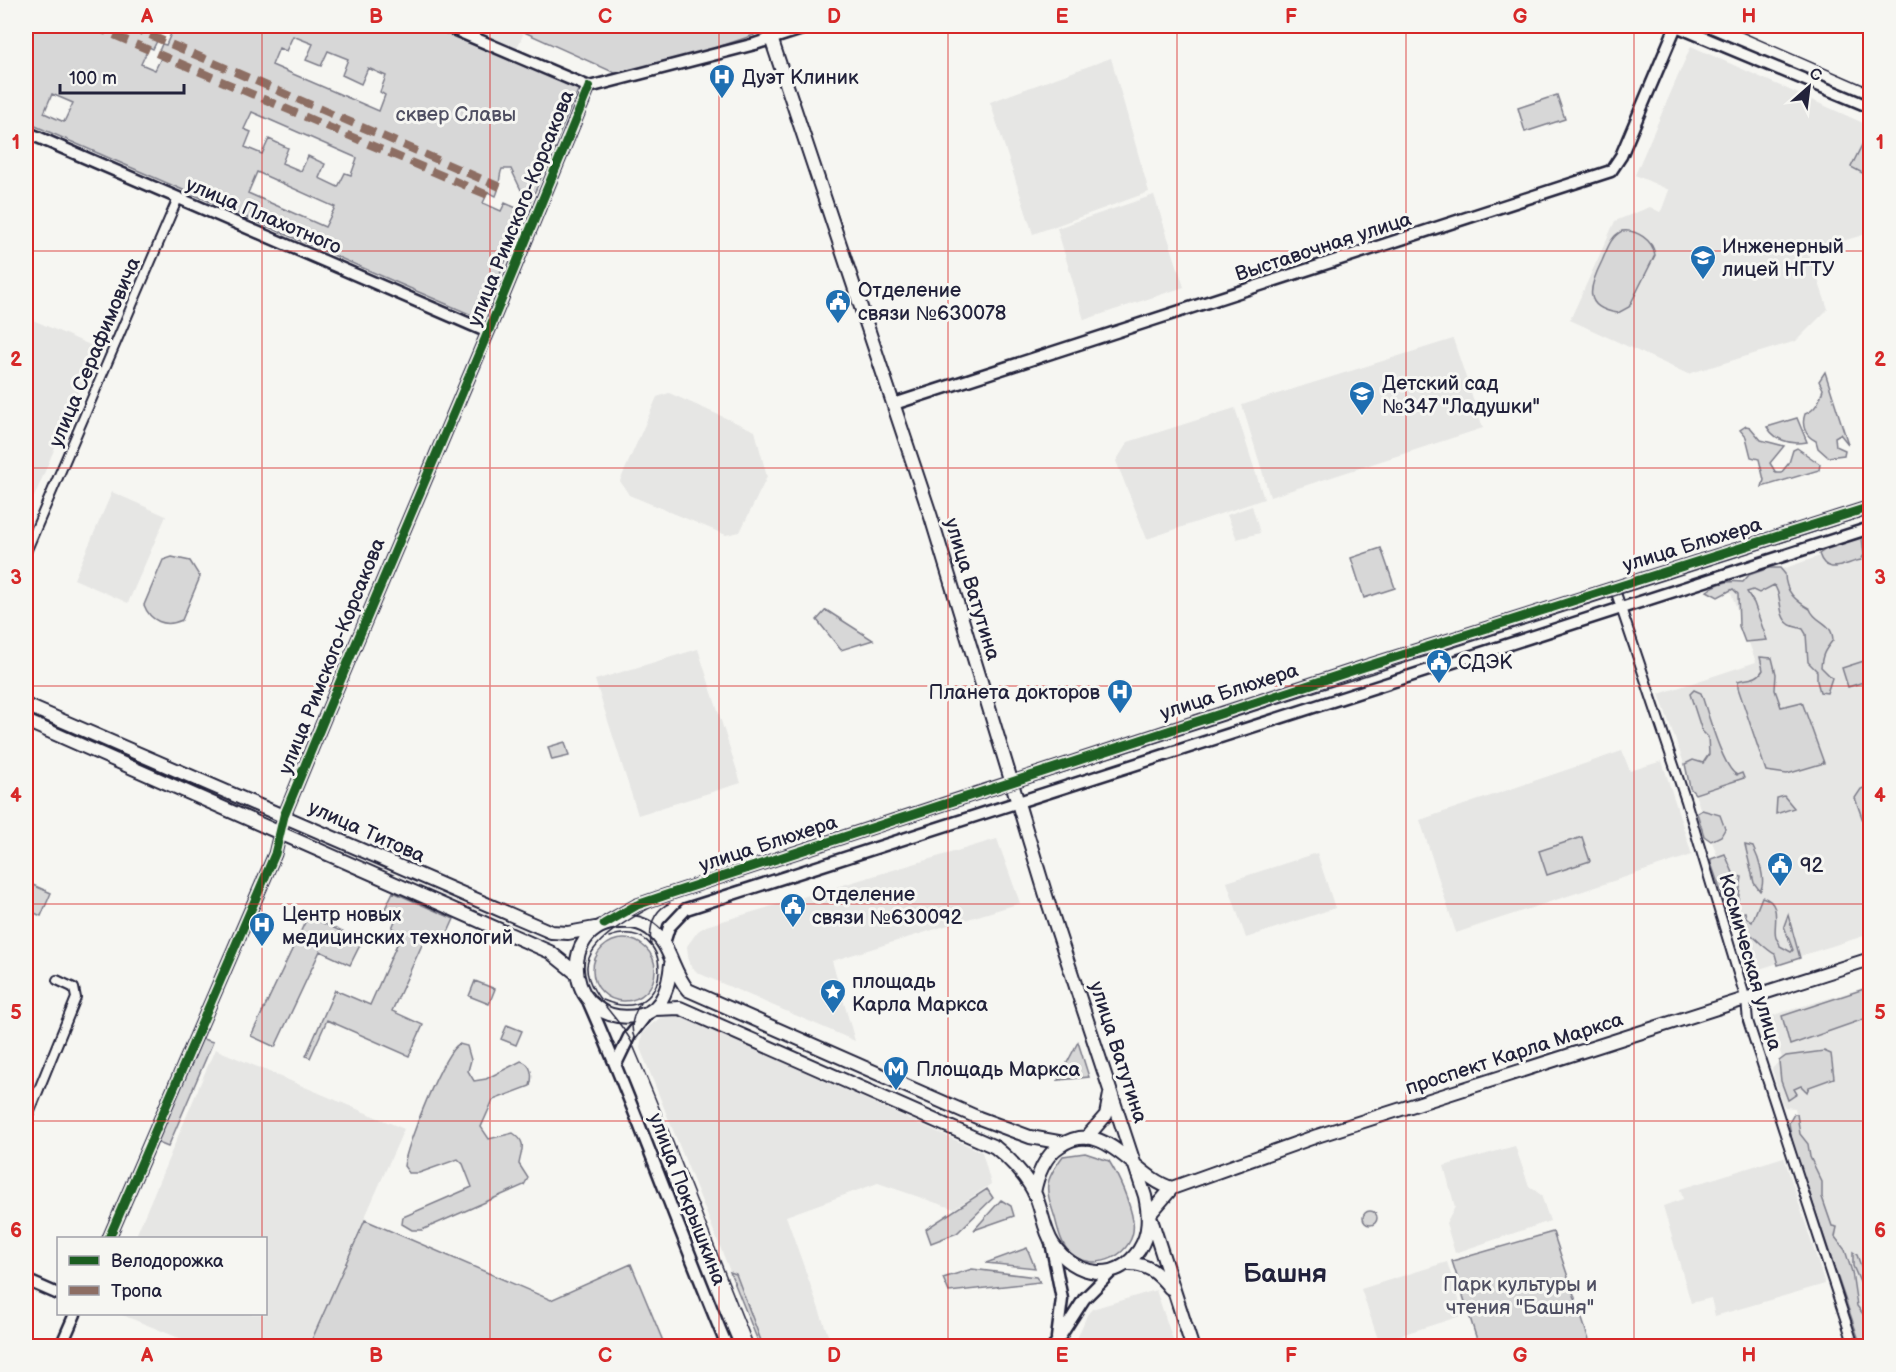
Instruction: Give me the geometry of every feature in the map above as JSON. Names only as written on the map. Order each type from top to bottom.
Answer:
[{"type":"main road","name":"улица Ватутина","points":[[767,26],[894,405],[1010,782],[1136,1166]]},
{"type":"main road","name":"улица Титова","points":[[26,705],[551,932],[568,933],[601,926]]},
{"type":"main road","name":"улица Титова","points":[[26,721],[550,952],[576,974]]},
{"type":"main road","points":[[1034,1193],[1040,1171],[1054,1149],[1064,1143],[1086,1138],[1113,1147],[1159,1185],[1172,1188],[1149,1215],[1142,1245],[1127,1264],[1110,1273],[1086,1271],[1063,1257],[1051,1242],[1034,1193],[1012,1161],[995,1147],[680,1008],[615,1017],[590,1004],[576,974],[580,951],[601,926],[639,923],[649,928],[664,943],[678,980],[688,990],[980,1118],[1030,1137],[1064,1143]]},
{"type":"main road","name":"проспект Карла Маркса","points":[[1172,1188],[1317,1136],[1870,959]]},
{"type":"main road","points":[[650,1011],[669,983],[671,964]]},
{"type":"main road","points":[[1086,1138],[1106,1115],[1110,1083]]},
{"type":"main road","points":[[1136,1166],[1149,1215],[1192,1347]]},
{"type":"main road","points":[[1127,1264],[1146,1266],[1154,1270],[1175,1296]]},
{"type":"street","points":[[446,26],[589,87],[811,26]]},
{"type":"street","points":[[1676,26],[1870,107]]},
{"type":"street","name":"Выставочная улица","points":[[894,405],[1611,171],[1621,156],[1676,26]]},
{"type":"street","name":"улица Римского-Корсакова","points":[[109,1237],[275,854],[284,816],[589,87]]},
{"type":"street","name":"улица Плахотного","points":[[26,132],[488,332]]},
{"type":"street","name":"улица Серафимовича","points":[[26,552],[178,198]]},
{"type":"street","name":"улица Блюхера","points":[[601,926],[645,902],[1614,587],[1870,507]]},
{"type":"street","name":"улица Блюхера","points":[[664,943],[669,927],[686,909],[1870,528]]},
{"type":"street","name":"Космическая улица","points":[[1614,587],[1686,801],[1746,1000],[1748,1021],[1854,1347]]},
{"type":"street","points":[[26,1121],[76,998],[74,988],[57,980]]},
{"type":"street","name":"улица Покрышкина","points":[[590,1004],[616,1064],[727,1347]]},
{"type":"street","points":[[616,1064],[629,1037],[650,1011]]},
{"type":"street","points":[[1051,1242],[1062,1299],[1055,1342]]},
{"type":"street","points":[[1055,1342],[1084,1299],[1110,1273]]},
{"type":"street","points":[[26,1280],[57,1294]]},
{"type":"street","points":[[61,1347],[75,1315]]},
{"type":"shaded area","points":[[464,26],[527,26],[517,48]]},
{"type":"shaded area","points":[[1691,46],[1870,126],[1870,233],[1808,251],[1828,309],[1796,341],[1688,374],[1570,320],[1615,221],[1650,207],[1660,212],[1662,209],[1669,190],[1635,175]]},
{"type":"shaded area","points":[[1111,58],[1149,192],[1033,234],[990,102]]},
{"type":"shaded area","points":[[1154,195],[1184,287],[1084,320],[1057,228]]},
{"type":"shaded area","points":[[26,317],[97,348],[26,516]]},
{"type":"shaded area","name":"Детский сад №347 \"Ладушки\"","points":[[1453,339],[1483,428],[1270,497],[1242,405]]},
{"type":"shaded area","points":[[669,393],[755,431],[767,477],[740,532],[726,535],[629,495],[620,481],[657,397]]},
{"type":"shaded area","points":[[1235,408],[1264,499],[1147,539],[1116,461],[1128,442]]},
{"type":"shaded area","points":[[112,492],[166,516],[128,603],[74,579]]},
{"type":"shaded area","points":[[1252,506],[1260,533],[1237,539],[1227,515]]},
{"type":"shaded area","points":[[1870,539],[1870,934],[1750,972],[1742,950],[1750,947],[1659,694],[1756,662],[1729,587]]},
{"type":"shaded area","points":[[698,649],[741,783],[638,815],[595,680]]},
{"type":"shaded area","points":[[1622,751],[1630,771],[1662,761],[1692,855],[1456,933],[1420,820]]},
{"type":"shaded area","points":[[997,839],[1020,903],[832,961],[855,1041],[698,973],[689,964],[687,946],[698,931],[706,926]]},
{"type":"shaded area","points":[[1317,853],[1335,908],[1246,938],[1227,882]]},
{"type":"shaded area","points":[[1870,986],[1870,1346],[1791,1121],[1796,1114],[1795,1108],[1785,1107],[1782,1103],[1772,1069],[1782,1058],[1779,1048],[1766,1049],[1757,1020]]},
{"type":"shaded area","points":[[679,1015],[982,1152],[991,1184],[954,1209],[878,1183],[786,1216],[832,1346],[760,1346],[640,1048],[642,1034],[648,1027],[660,1018]]},
{"type":"shaded area","points":[[215,1049],[404,1129],[308,1346],[199,1346],[122,1315],[267,1315],[267,1237],[135,1237]]},
{"type":"shaded area","points":[[1515,1146],[1529,1186],[1541,1195],[1550,1221],[1455,1253],[1446,1223],[1455,1207],[1444,1166]]},
{"type":"shaded area","points":[[1784,1157],[1825,1284],[1715,1316],[1711,1298],[1691,1303],[1663,1206],[1683,1199],[1680,1189]]},
{"type":"shaded area","points":[[1447,1262],[1464,1315],[1379,1342],[1361,1289]]},
{"type":"shaded area","points":[[1156,1290],[1175,1346],[1074,1346],[1087,1315],[1092,1309]]},
{"type":"green space","name":"сквер Славы","points":[[26,26],[158,26],[152,39],[157,41],[153,49],[149,47],[141,64],[155,70],[163,54],[159,51],[162,44],[166,45],[173,29],[165,26],[436,26],[579,88],[481,319],[26,122]],"holes":[[[293,36],[313,44],[306,60],[321,66],[328,51],[348,59],[342,75],[361,84],[368,68],[386,76],[380,92],[385,95],[379,111],[272,65],[279,48],[286,51]],[[52,94],[73,103],[64,122],[44,113]],[[252,112],[357,158],[351,175],[345,173],[338,187],[319,178],[325,164],[308,156],[301,171],[282,163],[288,148],[269,139],[262,154],[245,147],[251,132],[244,129]],[[502,169],[511,169],[522,192],[528,195],[521,210],[505,203],[501,211],[483,203],[488,192],[496,196]],[[257,172],[335,207],[325,227],[248,193]]]},
{"type":"green space","points":[[527,26],[751,26],[754,35],[626,78],[524,32]]},
{"type":"green space","points":[[1557,95],[1565,119],[1525,132],[1518,108]]},
{"type":"green space","points":[[1863,143],[1870,146],[1870,177],[1851,167]]},
{"type":"green space","points":[[1622,231],[1633,232],[1643,237],[1651,245],[1655,255],[1629,307],[1618,313],[1598,306],[1594,301],[1592,287],[1607,248]]},
{"type":"green space","points":[[1825,372],[1848,444],[1840,434],[1835,437],[1836,446],[1845,450],[1844,455],[1828,457],[1818,448],[1816,441],[1809,436],[1804,426],[1805,414],[1815,407],[1820,397],[1823,389],[1819,381]]},
{"type":"green space","points":[[1797,418],[1807,442],[1784,441],[1775,436],[1767,427]]},
{"type":"green space","points":[[1746,426],[1750,427],[1761,440],[1784,446],[1770,463],[1776,473],[1781,473],[1789,463],[1793,450],[1797,448],[1820,464],[1819,470],[1762,487],[1764,480],[1759,459],[1751,457],[1746,437],[1740,430]]},
{"type":"green space","points":[[1862,537],[1864,555],[1861,560],[1837,567],[1827,565],[1822,561],[1819,554],[1832,545]]},
{"type":"green space","points":[[1381,548],[1395,588],[1364,598],[1351,558]]},
{"type":"green space","points":[[172,557],[190,561],[200,577],[182,620],[164,623],[154,619],[144,605],[163,560]]},
{"type":"green space","points":[[1769,568],[1780,568],[1785,574],[1787,586],[1792,595],[1830,629],[1833,640],[1824,652],[1821,667],[1832,678],[1827,693],[1820,692],[1817,671],[1808,662],[1806,634],[1803,629],[1792,626],[1785,620],[1774,585],[1759,593],[1753,590],[1747,592],[1754,603],[1767,640],[1745,642],[1739,626],[1738,594],[1733,589],[1718,597],[1707,591],[1724,582],[1743,582],[1749,575]]},
{"type":"green space","points":[[826,610],[873,640],[841,650],[817,620]]},
{"type":"green space","points":[[1760,657],[1772,658],[1776,674],[1775,690],[1781,707],[1802,702],[1824,763],[1787,774],[1766,771],[1738,688],[1738,681],[1755,677],[1761,673],[1763,670]]},
{"type":"green space","points":[[1870,659],[1870,680],[1848,687],[1842,668]]},
{"type":"green space","points":[[1694,690],[1701,693],[1726,762],[1737,775],[1742,773],[1744,778],[1695,794],[1690,788],[1685,764],[1693,760],[1703,763],[1709,754],[1708,737],[1702,731],[1690,694]]},
{"type":"green space","points":[[565,742],[569,756],[552,760],[548,747]]},
{"type":"green space","points":[[1866,787],[1870,801],[1870,824],[1865,826],[1855,798],[1861,789]]},
{"type":"green space","points":[[1784,796],[1794,808],[1776,814],[1777,798]]},
{"type":"green space","points":[[1702,810],[1720,815],[1725,829],[1721,836],[1711,841],[1704,836],[1697,813]]},
{"type":"green space","points":[[1582,837],[1590,861],[1547,875],[1539,851]]},
{"type":"green space","points":[[1745,845],[1753,847],[1759,863],[1763,881],[1760,891],[1754,883]]},
{"type":"green space","points":[[1725,854],[1734,875],[1742,877],[1738,900],[1730,905],[1724,901],[1711,863],[1711,859]]},
{"type":"green space","points":[[26,882],[51,893],[41,916],[26,909]]},
{"type":"green space","points":[[393,892],[454,919],[445,939],[426,936],[392,1011],[423,1025],[409,1056],[327,1020],[310,1058],[306,1056],[335,990],[370,1005],[402,933],[392,928],[395,921],[382,915]]},
{"type":"green space","points":[[1762,897],[1773,904],[1776,916],[1775,933],[1780,946],[1791,952],[1793,950],[1784,926],[1788,915],[1800,958],[1778,965],[1775,954],[1737,921],[1737,914],[1745,912],[1746,917],[1752,922]]},
{"type":"green space","points":[[308,916],[362,941],[350,965],[320,951],[275,1047],[251,1036]]},
{"type":"green space","points":[[618,939],[630,939],[646,948],[653,958],[655,970],[653,982],[646,992],[630,1001],[618,1001],[607,996],[598,987],[593,976],[593,964],[598,953],[607,944]]},
{"type":"green space","points":[[475,981],[495,989],[489,1004],[469,996]]},
{"type":"green space","points":[[1870,987],[1870,1017],[1790,1045],[1782,1016]]},
{"type":"green space","points":[[507,1025],[522,1031],[516,1045],[501,1039]]},
{"type":"green space","points":[[199,1038],[213,1042],[168,1147],[156,1142]]},
{"type":"green space","points":[[1078,1042],[1089,1077],[1058,1080]]},
{"type":"green space","points":[[459,1044],[467,1046],[471,1060],[468,1071],[474,1081],[486,1079],[521,1061],[529,1068],[530,1086],[493,1100],[481,1127],[489,1139],[513,1133],[521,1140],[519,1164],[528,1178],[524,1185],[422,1230],[412,1230],[402,1224],[403,1217],[472,1187],[463,1164],[458,1159],[419,1173],[409,1173],[404,1166],[411,1139],[436,1080],[452,1050]]},
{"type":"green space","points":[[1824,1051],[1831,1054],[1834,1078],[1809,1087],[1807,1092],[1801,1086],[1794,1089],[1797,1094],[1788,1100],[1781,1081],[1779,1061],[1786,1056]]},
{"type":"green space","points":[[1794,1114],[1797,1114],[1800,1134],[1808,1144],[1810,1157],[1822,1182],[1822,1197],[1832,1226],[1837,1227],[1835,1237],[1845,1250],[1852,1272],[1857,1306],[1866,1318],[1870,1332],[1870,1346],[1861,1346],[1792,1142],[1789,1123]]},
{"type":"green space","points":[[1085,1153],[1109,1161],[1124,1190],[1133,1221],[1133,1233],[1129,1243],[1122,1252],[1102,1261],[1090,1262],[1079,1259],[1069,1252],[1062,1240],[1049,1199],[1049,1179],[1063,1156]]},
{"type":"green space","points":[[987,1189],[993,1198],[957,1233],[931,1243],[926,1229]]},
{"type":"green space","points":[[1001,1200],[1011,1206],[1014,1216],[974,1230]]},
{"type":"green space","points":[[1370,1211],[1375,1213],[1377,1218],[1375,1223],[1370,1225],[1365,1223],[1363,1218],[1365,1213]]},
{"type":"green space","points":[[365,1220],[551,1300],[631,1264],[665,1346],[309,1346]]},
{"type":"green space","name":"Парк культуры и чтения \"Башня\"","points":[[1553,1232],[1591,1346],[1479,1346],[1452,1261]]},
{"type":"green space","points":[[1027,1248],[1035,1268],[986,1263]]},
{"type":"green space","points":[[1853,1252],[1857,1255],[1869,1288],[1867,1298],[1853,1266]]},
{"type":"green space","points":[[972,1269],[1036,1277],[1040,1282],[949,1292],[943,1278]]},
{"type":"green space","points":[[730,1272],[736,1274],[763,1346],[760,1346]]},
{"type":"tram line","points":[[1728,26],[1870,88]]},
{"type":"tram line","points":[[754,1346],[632,1043],[597,995],[588,976],[587,966],[590,955],[597,945],[618,927],[664,900],[1870,514]]},
{"type":"tram line","points":[[651,945],[653,921],[659,911],[670,903]]},
{"type":"tram line","points":[[603,1000],[627,1005],[644,1000],[655,987],[659,971],[656,955],[647,941],[631,934],[609,937]]},
{"type":"tram line","points":[[635,1040],[632,1030],[633,1021],[640,1003]]},
{"type":"marked path","points":[[93,26],[490,196]]},
{"type":"marked path","points":[[129,26],[500,187]]},
{"type":"cycle path","points":[[109,1237],[275,854],[284,816],[589,87]]},
{"type":"cycle path","points":[[604,924],[637,905],[672,893],[1364,667],[1870,507]]},
{"type":"place","name":"Дуэт Клиник","points":[[722,100]]},
{"type":"place","name":"Инженерный лицей НГТУ","points":[[1703,281]]},
{"type":"place","name":"Отделение связи №630078","points":[[838,325]]},
{"type":"place","name":"Детский сад №347 \"Ладушки\"","points":[[1362,417]]},
{"type":"place","name":"СДЭК","points":[[1439,685]]},
{"type":"place","name":"Планета докторов","points":[[1120,715]]},
{"type":"place","name":"92","points":[[1780,888]]},
{"type":"place","name":"Отделение связи №630092","points":[[793,929]]},
{"type":"place","name":"Центр новых медицинских технологий","points":[[262,948]]},
{"type":"place","name":"площадь Карла Маркса","points":[[833,1015]]},
{"type":"place","name":"Площадь Маркса","points":[[896,1092]]},
{"type":"district","name":"Башня","points":[[1285,1273]]}]
